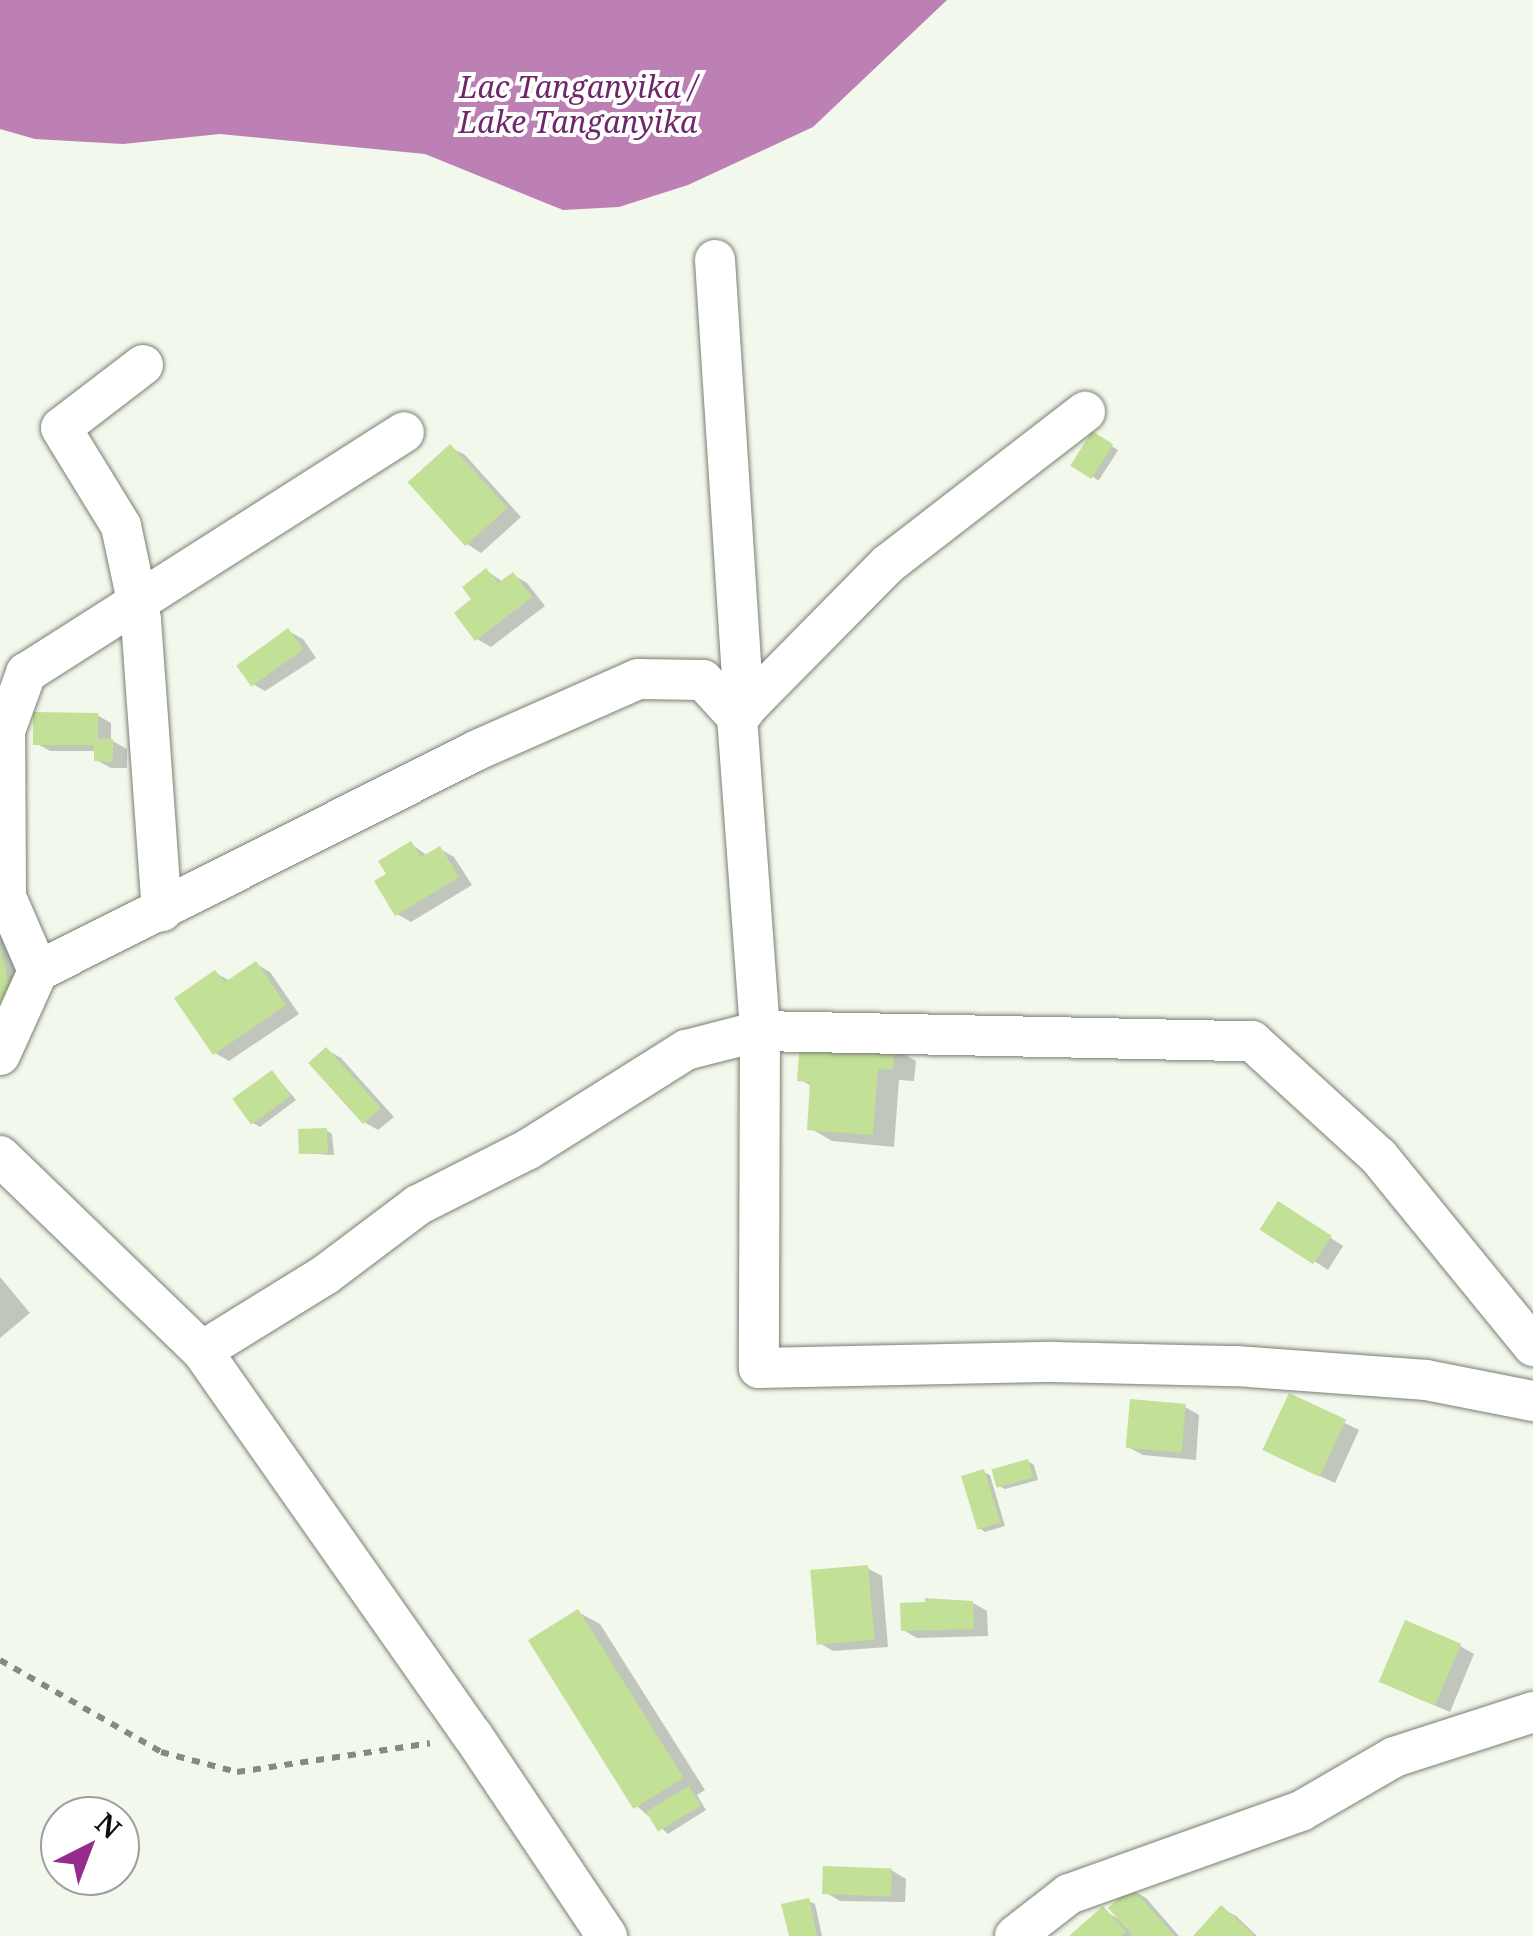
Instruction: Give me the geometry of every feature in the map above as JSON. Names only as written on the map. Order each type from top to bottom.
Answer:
[{"type":"street","points":[[715,260],[760,1031],[759,1368],[1053,1362],[1236,1366],[1426,1380],[1533,1400]]},
{"type":"street","points":[[143,365],[60,428],[120,526],[137,602],[162,911]]},
{"type":"street","points":[[740,714],[888,564],[1085,412]]},
{"type":"street","points":[[38,971],[6,897],[4,731],[26,673],[404,432]]},
{"type":"street","points":[[0,1055],[38,971],[476,751],[638,678],[704,680],[740,714]]},
{"type":"street","points":[[202,1351],[325,1275],[418,1206],[527,1150],[686,1050],[760,1031],[1252,1041],[1379,1157],[1533,1346]]},
{"type":"street","points":[[0,1156],[202,1351],[473,1736],[606,1936]]},
{"type":"street","points":[[1015,1936],[1070,1894],[1301,1810],[1394,1758],[1533,1712]]},
{"type":"path","points":[[0,1660],[161,1752],[236,1772],[473,1736]]},
{"type":"water","name":"Lac Tanganyika / Lake Tanganyika","points":[[0,0],[947,0],[813,127],[688,185],[619,207],[563,210],[425,154],[220,134],[123,144],[35,139],[0,129]]},
{"type":"building","points":[[1092,431],[1113,444],[1091,479],[1070,466]]},
{"type":"building","points":[[450,444],[508,508],[465,546],[408,482]]},
{"type":"building","points":[[486,568],[498,583],[513,572],[532,597],[475,641],[454,613],[471,599],[462,587]]},
{"type":"building","points":[[288,628],[303,649],[252,687],[236,666]]},
{"type":"building","points":[[33,712],[98,713],[98,739],[113,739],[113,762],[94,761],[94,745],[33,745]]},
{"type":"building","points":[[411,841],[421,857],[440,846],[459,877],[395,916],[374,881],[386,874],[378,861]]},
{"type":"building","points":[[0,946],[16,1013],[0,1017]]},
{"type":"building","points":[[256,961],[286,1005],[213,1055],[174,998],[215,970],[225,982]]},
{"type":"building","points":[[800,1038],[894,1046],[893,1070],[878,1069],[873,1135],[807,1130],[810,1082],[797,1081]]},
{"type":"building","points":[[326,1047],[381,1108],[363,1124],[308,1063]]},
{"type":"building","points":[[272,1070],[291,1096],[251,1125],[232,1099]]},
{"type":"building","points":[[327,1128],[328,1153],[299,1154],[298,1129]]},
{"type":"building","points":[[1278,1201],[1332,1236],[1313,1264],[1259,1230]]},
{"type":"building","points":[[1289,1393],[1346,1420],[1319,1477],[1262,1450]]},
{"type":"building","points":[[1130,1399],[1186,1404],[1182,1453],[1126,1448]]},
{"type":"building","points":[[1028,1459],[1033,1477],[997,1488],[991,1469]]},
{"type":"building","points":[[984,1469],[1000,1523],[977,1530],[961,1476]]},
{"type":"building","points":[[868,1565],[875,1640],[817,1645],[810,1570]]},
{"type":"building","points":[[925,1598],[973,1601],[974,1629],[901,1631],[900,1603],[925,1602]]},
{"type":"building","points":[[578,1609],[683,1778],[633,1809],[528,1640]]},
{"type":"building","points":[[1405,1620],[1461,1644],[1435,1706],[1379,1682]]},
{"type":"building","points":[[689,1786],[701,1806],[658,1831],[646,1812]]},
{"type":"building","points":[[823,1866],[892,1868],[891,1896],[822,1894]]},
{"type":"building","points":[[1131,1887],[1175,1936],[1133,1936],[1108,1908]]},
{"type":"building","points":[[809,1898],[817,1936],[789,1936],[781,1904]]},
{"type":"building","points":[[1221,1905],[1255,1936],[1193,1936]]},
{"type":"building","points":[[1103,1906],[1126,1932],[1121,1936],[1069,1936]]}]
